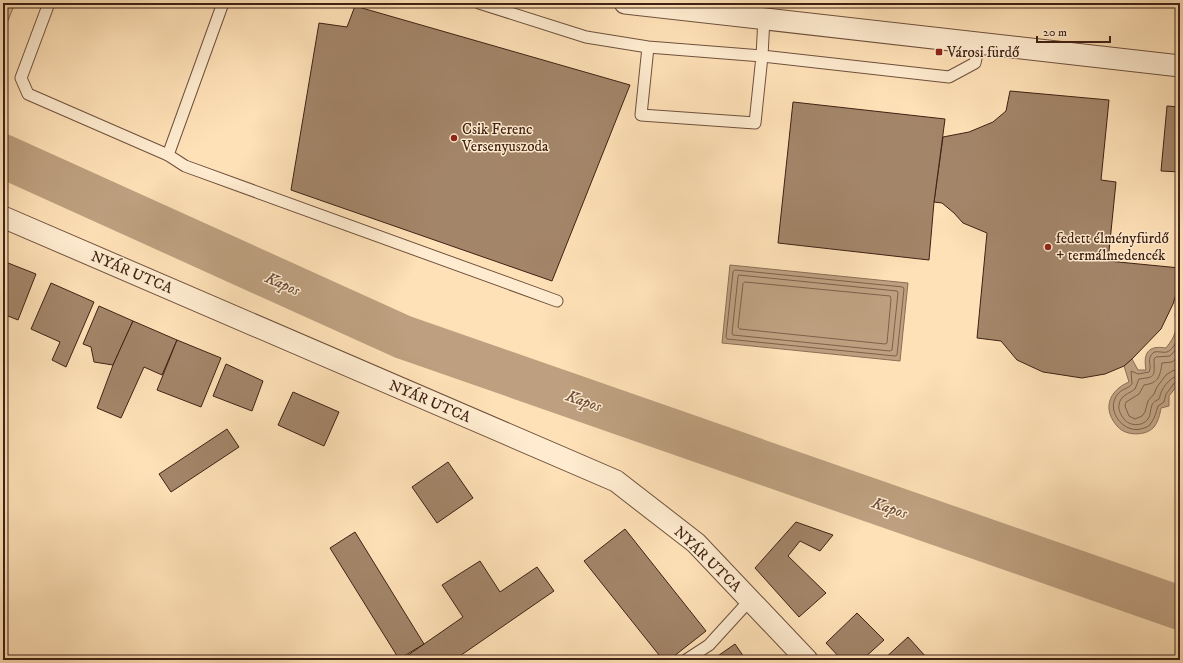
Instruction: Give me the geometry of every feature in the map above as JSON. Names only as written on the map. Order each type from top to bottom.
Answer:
[{"type":"street","points":[[625,3],[1180,66]]},
{"type":"street","name":"NYÁR UTCA","points":[[3,217],[616,481],[696,543],[807,660]]},
{"type":"lane","points":[[49,3],[21,78],[28,94],[168,155],[185,166],[557,301]]},
{"type":"lane","points":[[168,155],[223,3]]},
{"type":"lane","points":[[479,3],[586,37],[648,47],[762,56],[949,77],[975,63],[979,44]]},
{"type":"lane","points":[[648,47],[641,115],[755,122],[762,56],[764,18]]},
{"type":"lane","points":[[686,660],[709,646],[750,600]]},
{"type":"shaded area","points":[[3,3],[15,3],[3,33]]},
{"type":"water","points":[[730,265],[908,283],[900,361],[722,343]]},
{"type":"water","points":[[1180,306],[1180,382],[1169,396],[1169,406],[1161,408],[1155,426],[1150,431],[1136,434],[1121,430],[1113,421],[1109,408],[1112,396],[1116,390],[1129,382],[1124,366],[1132,359],[1138,370],[1146,370],[1145,359],[1148,352],[1155,348],[1166,348],[1172,340],[1176,329],[1175,314]]},
{"type":"building","name":"Csik Ferenc Versenyuszoda","points":[[355,6],[630,85],[552,281],[291,190],[319,23],[347,27]]},
{"type":"building","name":"fedett élményfürdő + termálmedencék","points":[[1010,91],[1109,100],[1101,180],[1116,182],[1108,261],[1180,268],[1179,285],[1173,304],[1161,329],[1124,366],[1105,374],[1082,378],[1043,372],[1017,360],[1001,341],[977,338],[987,233],[963,223],[942,203],[934,202],[943,137],[969,132],[993,122],[1006,111]]},
{"type":"building","points":[[793,102],[945,119],[934,202],[929,260],[778,243]]},
{"type":"building","points":[[1167,106],[1180,107],[1180,172],[1161,171]]},
{"type":"building","points":[[3,261],[36,274],[18,320],[3,314]]},
{"type":"building","points":[[51,283],[94,302],[66,367],[52,360],[60,342],[31,329]]},
{"type":"building","points":[[99,306],[133,321],[113,365],[94,362],[91,347],[83,344]]},
{"type":"building","points":[[133,321],[177,340],[162,375],[144,367],[121,418],[97,408],[113,365]]},
{"type":"building","points":[[177,340],[221,358],[201,407],[157,390]]},
{"type":"building","points":[[226,364],[263,381],[252,411],[213,396]]},
{"type":"building","points":[[293,392],[339,412],[324,446],[278,425]]},
{"type":"building","points":[[227,429],[239,447],[171,492],[159,474]]},
{"type":"building","points":[[448,462],[473,498],[437,523],[412,487]]},
{"type":"building","points":[[796,522],[833,535],[820,551],[800,541],[788,556],[826,593],[799,617],[755,568]]},
{"type":"building","points":[[625,529],[706,631],[669,660],[663,660],[584,561]]},
{"type":"building","points":[[355,532],[424,644],[399,659],[330,548]]},
{"type":"building","points":[[480,561],[500,592],[537,567],[554,591],[454,660],[401,660],[463,617],[442,585]]},
{"type":"building","points":[[857,613],[884,640],[862,660],[842,660],[826,643]]},
{"type":"building","points":[[908,637],[927,658],[925,660],[883,660]]},
{"type":"building","points":[[735,644],[746,660],[712,660]]},
{"type":"waterway","name":"Kapos","points":[[3,156],[403,337],[1180,608]]},
{"type":"place","name":"Városi fürdő","points":[[939,52]]},
{"type":"place","name":"Csik Ferenc Versenyuszoda","points":[[454,138]]},
{"type":"place","name":"fedett élményfürdő + termálmedencék","points":[[1048,247]]}]
